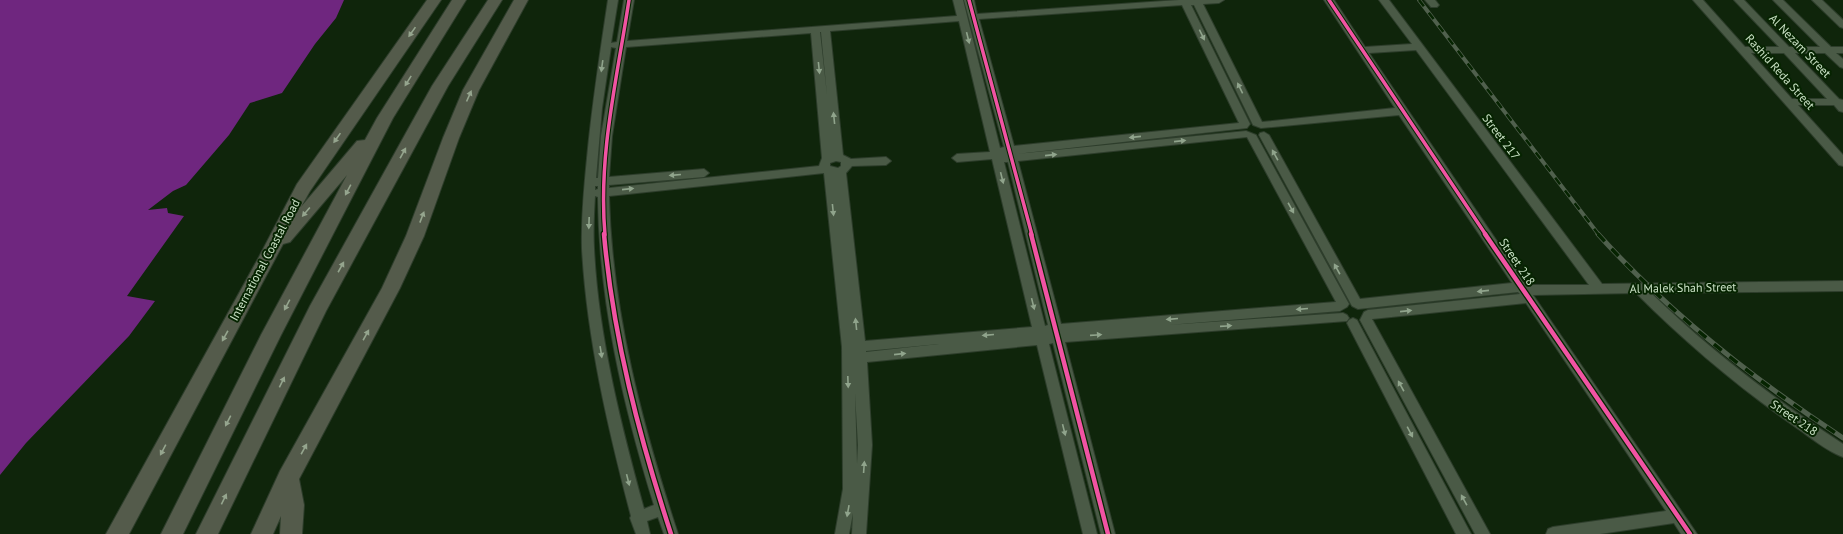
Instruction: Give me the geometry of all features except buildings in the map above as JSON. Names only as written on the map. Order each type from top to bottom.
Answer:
[{"type":"highway","name":"International Coastal Road","points":[[117,534],[268,257],[287,216],[303,188],[434,0]]},
{"type":"highway","points":[[172,534],[271,335],[385,118],[459,0]]},
{"type":"highway","points":[[207,534],[317,311],[440,86],[495,0]]},
{"type":"highway","points":[[262,534],[288,478],[391,288],[415,236],[451,138],[471,90],[520,0]]},
{"type":"highway","points":[[268,257],[385,118]]},
{"type":"highway","points":[[288,478],[293,505],[291,534]]},
{"type":"street","points":[[613,0],[597,108],[590,188],[588,248],[594,305],[614,421],[642,534]]},
{"type":"street","points":[[629,0],[608,129],[603,187],[605,245],[624,365],[639,430],[671,534]]},
{"type":"street","points":[[958,0],[968,15],[1011,154],[1108,534]]},
{"type":"street","points":[[969,0],[968,15],[997,156],[1090,534]]},
{"type":"street","points":[[622,42],[1134,2],[1219,0]]},
{"type":"street","name":"Street 218","points":[[1329,0],[1404,114],[1690,534]]},
{"type":"street","name":"Street 217","points":[[1384,0],[1599,289]]},
{"type":"street","name":"Rashid Reda Street","points":[[1698,0],[1842,160]]},
{"type":"street","name":"Al Nezam Street","points":[[1739,0],[1841,105]]},
{"type":"street","points":[[1778,0],[1843,65]]},
{"type":"street","points":[[1817,0],[1843,24]]},
{"type":"street","points":[[1185,1],[1247,130],[1352,314],[1483,534]]},
{"type":"street","points":[[1197,1],[1262,129],[1357,304]]},
{"type":"street","points":[[606,43],[820,29],[968,15]]},
{"type":"street","points":[[820,29],[853,353],[865,445],[859,534]]},
{"type":"street","points":[[1361,50],[1418,47]]},
{"type":"street","points":[[1742,50],[1843,50]]},
{"type":"street","points":[[1790,102],[1841,105]]},
{"type":"street","points":[[957,158],[997,156],[1404,114]]},
{"type":"street","points":[[590,188],[886,161]]},
{"type":"street","name":"Al Malek Shah Street","points":[[1525,292],[1638,288],[1843,286]]},
{"type":"street","name":"Street 218","points":[[1638,288],[1702,349],[1740,381],[1784,413],[1843,451]]},
{"type":"street","points":[[1357,304],[1525,292]]},
{"type":"street","points":[[853,353],[1040,334],[1352,314],[1525,292]]},
{"type":"street","points":[[1352,314],[1357,304]]},
{"type":"street","points":[[1352,314],[1464,534]]},
{"type":"street","points":[[842,534],[850,489],[853,353]]},
{"type":"street","points":[[637,518],[663,508]]},
{"type":"street","points":[[1553,534],[1677,516]]},
{"type":"shaded area","points":[[0,0],[344,0],[336,18],[315,44],[282,93],[250,103],[229,135],[186,185],[173,191],[148,210],[167,208],[168,213],[184,216],[127,296],[155,301],[129,336],[26,443],[0,475]]},
{"type":"railway","points":[[1419,0],[1599,235]]},
{"type":"railway","points":[[1598,234],[1654,291],[1714,344],[1745,369],[1843,438]]},
{"type":"cycle path","points":[[629,0],[606,136],[603,182],[604,226],[608,271],[622,361],[644,449],[671,534]]},
{"type":"cycle path","points":[[969,0],[1011,154],[1108,534]]},
{"type":"cycle path","points":[[1329,0],[1432,156],[1690,534]]}]
